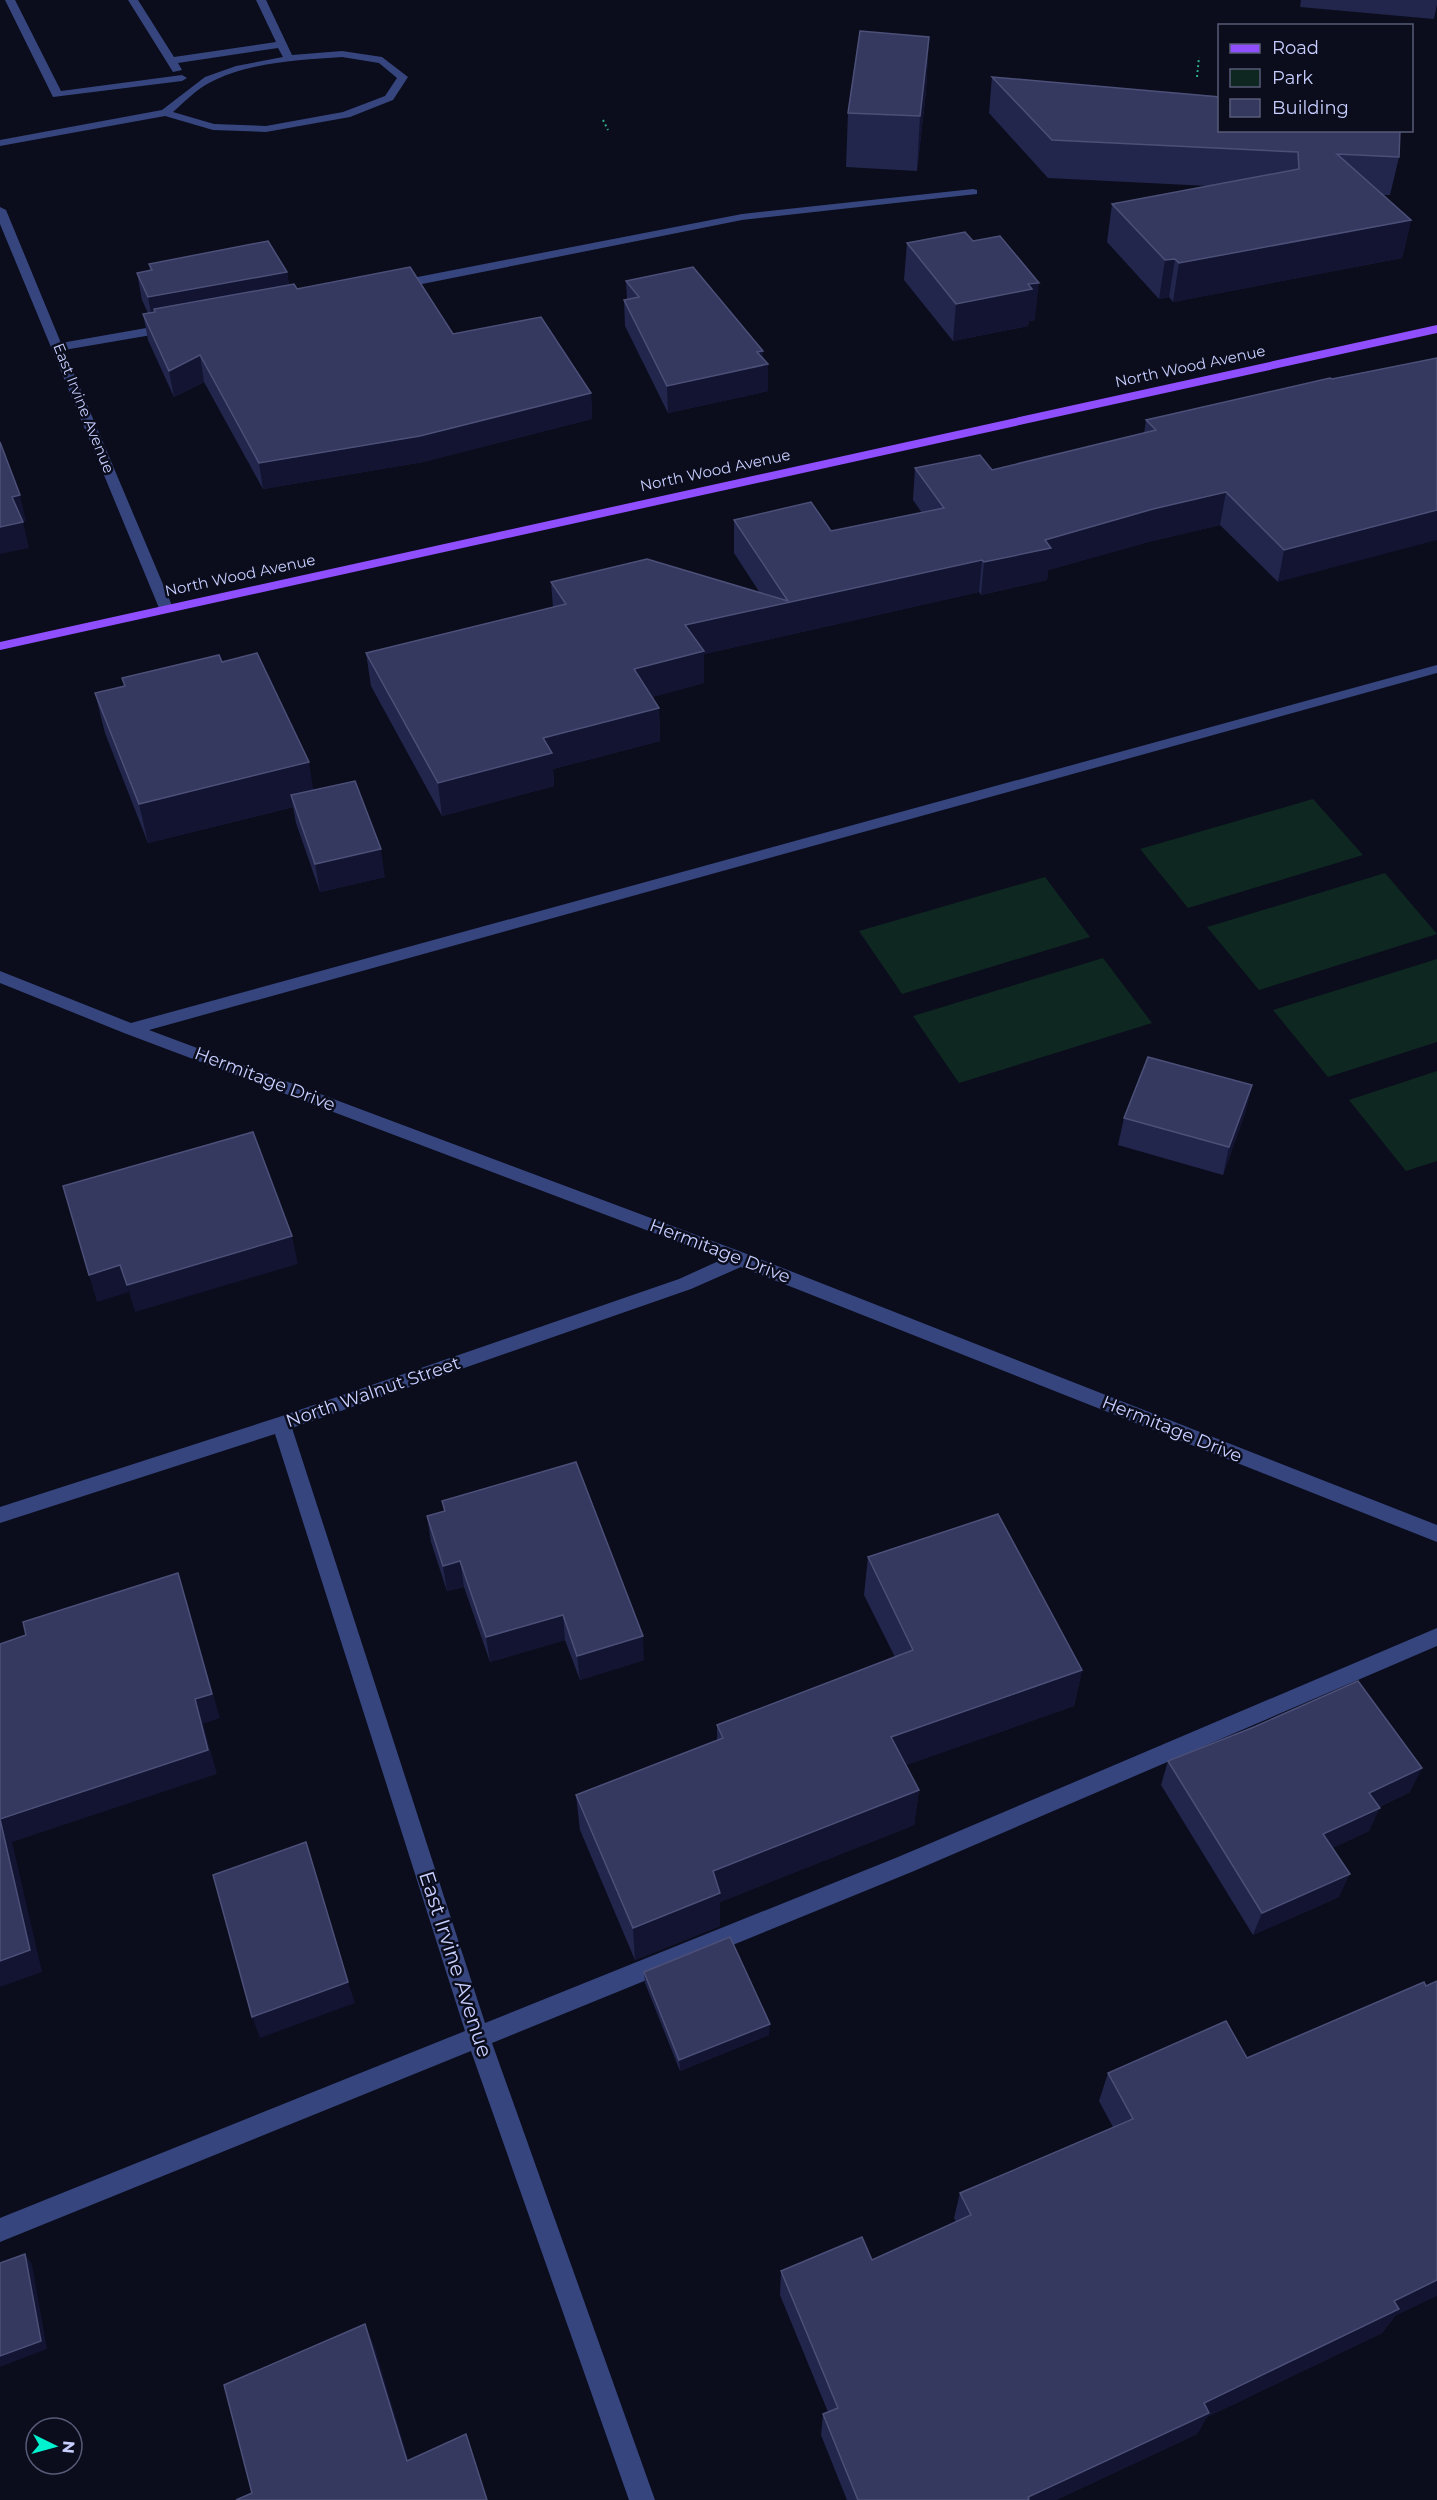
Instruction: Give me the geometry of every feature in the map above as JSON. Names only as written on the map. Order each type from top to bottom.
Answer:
[{"type":"main road","name":"North Wood Avenue","points":[[0,646],[1437,329]]},
{"type":"street","points":[[10,0],[57,95],[182,78]]},
{"type":"street","points":[[133,0],[192,92]]},
{"type":"street","points":[[261,0],[289,59]]},
{"type":"street","points":[[171,61],[282,44]]},
{"type":"street","points":[[0,143],[165,113],[213,127],[266,129],[346,115],[389,98],[403,77],[382,60],[342,54],[289,59],[249,67],[209,79],[165,113]]},
{"type":"street","points":[[382,288],[742,217],[973,192]]},
{"type":"street","name":"East Irvine Avenue","points":[[0,210],[166,608]]},
{"type":"street","points":[[58,347],[186,324]]},
{"type":"street","points":[[130,1029],[1437,669]]},
{"type":"street","name":"Hermitage Drive","points":[[0,977],[130,1029],[741,1259],[1437,1533]]},
{"type":"street","name":"North Walnut Street","points":[[0,1515],[281,1424],[685,1284],[741,1259]]},
{"type":"street","name":"East Irvine Avenue","points":[[281,1424],[478,2037],[642,2500]]},
{"type":"street","points":[[0,2230],[906,1864],[1437,1637]]},
{"type":"path","points":[[1197,77],[1199,57]]},
{"type":"path","points":[[603,120],[608,130]]},
{"type":"green space","points":[[1313,799],[1363,855],[1188,908],[1140,849]]},
{"type":"green space","points":[[1385,873],[1437,934],[1259,990],[1207,927]]},
{"type":"green space","points":[[1045,877],[1090,937],[902,994],[859,931]]},
{"type":"green space","points":[[1103,958],[1152,1023],[959,1083],[913,1016]]},
{"type":"green space","points":[[1437,959],[1437,1042],[1328,1077],[1273,1010]]},
{"type":"green space","points":[[1437,1071],[1437,1161],[1406,1171],[1349,1100]]},
{"type":"building","points":[[860,31],[929,37],[920,116],[848,113]]},
{"type":"building","points":[[992,77],[1218,97],[1218,132],[1400,132],[1399,157],[1337,154],[1411,220],[1179,263],[1175,259],[1165,260],[1112,204],[1299,169],[1298,152],[1052,140]]},
{"type":"building","points":[[965,232],[973,241],[1000,236],[1039,283],[1028,284],[1032,289],[956,304],[907,243]]},
{"type":"building","points":[[268,241],[287,272],[148,297],[137,273],[152,270],[149,264]]},
{"type":"building","points":[[410,267],[453,334],[541,317],[591,393],[420,436],[259,463],[200,355],[169,371],[143,314],[155,312],[154,309],[294,284],[297,289]]},
{"type":"building","points":[[693,267],[763,351],[757,352],[768,364],[667,386],[624,300],[639,297],[626,281]]},
{"type":"building","points":[[1437,358],[1437,510],[1284,550],[1226,492],[1153,509],[1045,540],[1051,548],[984,562],[982,560],[685,625],[704,651],[634,669],[659,708],[543,738],[552,753],[438,783],[366,653],[566,604],[551,582],[647,559],[788,601],[734,520],[811,502],[831,531],[944,508],[915,468],[980,455],[992,470],[1156,430],[1146,420],[1330,378]]},
{"type":"building","points":[[0,442],[20,495],[12,497],[23,522],[0,527]]},
{"type":"building","points":[[257,653],[309,762],[139,804],[95,693],[125,686],[122,678],[219,655],[222,662]]},
{"type":"building","points":[[355,781],[381,849],[315,864],[291,795]]},
{"type":"building","points":[[1148,1057],[1252,1085],[1229,1147],[1124,1118]]},
{"type":"building","points":[[253,1132],[292,1236],[127,1285],[120,1265],[89,1275],[63,1186]]},
{"type":"building","points":[[576,1462],[643,1636],[577,1656],[563,1615],[486,1637],[460,1561],[443,1566],[427,1516],[445,1511],[442,1501]]},
{"type":"building","points":[[998,1514],[1082,1670],[891,1737],[919,1790],[713,1871],[720,1893],[633,1928],[576,1795],[723,1738],[717,1725],[913,1650],[868,1557]]},
{"type":"building","points":[[178,1573],[212,1694],[195,1699],[208,1750],[0,1819],[0,1644],[26,1635],[23,1622]]},
{"type":"building","points":[[1358,1681],[1422,1768],[1369,1793],[1380,1808],[1323,1834],[1350,1874],[1262,1913],[1168,1761],[1254,1727]]},
{"type":"building","points":[[0,1819],[30,1950],[0,1961]]},
{"type":"building","points":[[306,1842],[348,1982],[252,2017],[213,1875]]},
{"type":"building","points":[[730,1937],[770,2024],[679,2060],[644,1972]]},
{"type":"building","points":[[1437,1981],[1437,2280],[1394,2301],[1399,2309],[1204,2403],[1209,2413],[1028,2497],[1027,2500],[858,2500],[823,2414],[838,2408],[781,2271],[862,2237],[872,2260],[971,2215],[960,2193],[1133,2119],[1108,2073],[1226,2021],[1247,2058],[1424,1982],[1426,1986]]},
{"type":"building","points":[[25,2254],[41,2341],[0,2356],[0,2263]]},
{"type":"building","points":[[365,2324],[407,2461],[466,2434],[487,2500],[236,2500],[252,2493],[224,2385]]}]
